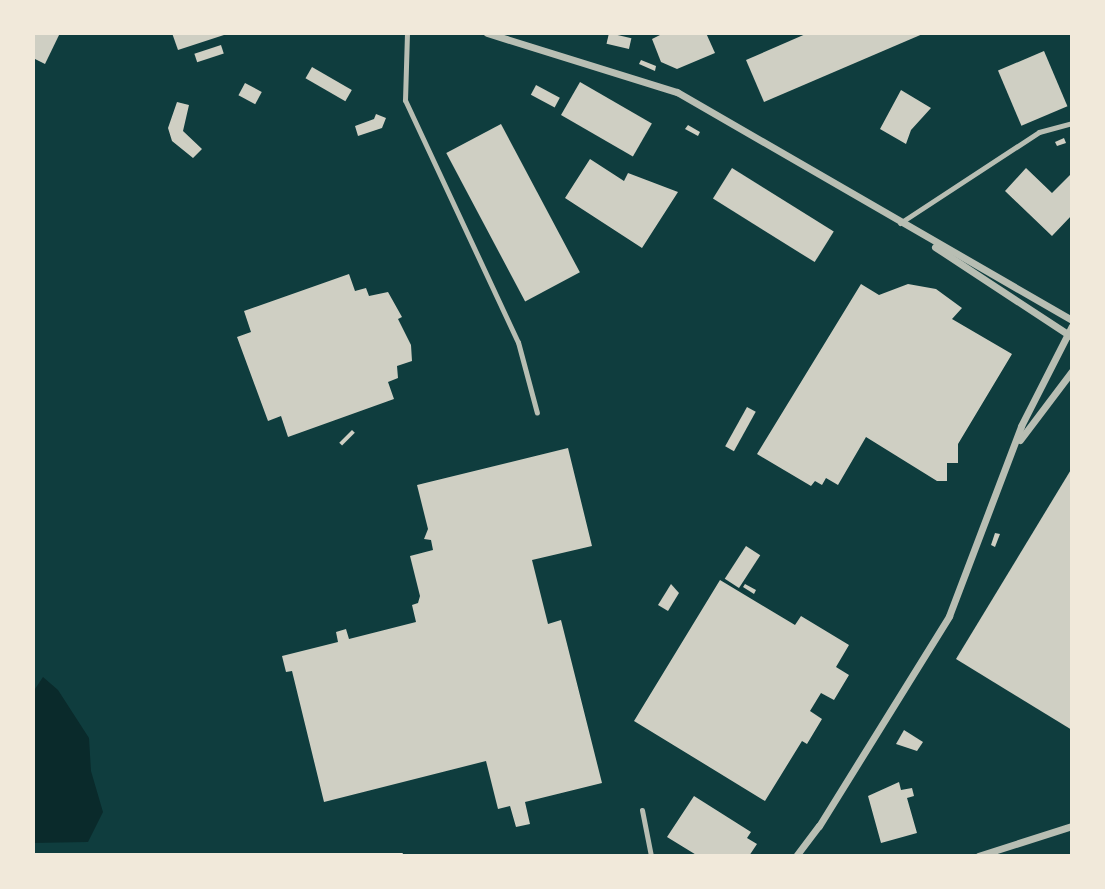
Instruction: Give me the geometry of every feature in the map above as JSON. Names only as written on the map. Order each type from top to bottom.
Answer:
[{"type":"street","points":[[407,33],[405,100],[518,342],[537,413]]},
{"type":"street","points":[[487,33],[677,92],[899,224],[1072,320]]},
{"type":"street","points":[[899,224],[1039,132],[1072,123]]},
{"type":"street","points":[[920,236],[1069,335]]},
{"type":"street","points":[[796,856],[819,826],[949,616],[1045,373],[1072,326]]},
{"type":"street","points":[[1018,443],[1072,371]]},
{"type":"street","points":[[642,810],[651,856]]},
{"type":"street","points":[[978,856],[1072,826]]},
{"type":"path","points":[[33,854],[402,854]]},
{"type":"water","points":[[43,677],[58,690],[89,738],[91,771],[103,812],[88,842],[33,843],[33,692]]},
{"type":"building","points":[[33,33],[60,33],[45,64],[33,58]]},
{"type":"building","points":[[172,33],[227,33],[227,34],[178,50]]},
{"type":"building","points":[[609,33],[631,38],[629,49],[607,44]]},
{"type":"building","points":[[664,33],[706,33],[715,53],[677,69],[661,62],[652,39]]},
{"type":"building","points":[[808,33],[925,33],[764,102],[746,60]]},
{"type":"building","points":[[221,45],[224,54],[197,62],[194,54]]},
{"type":"building","points":[[1044,51],[1067,106],[1021,126],[998,71]]},
{"type":"building","points":[[641,60],[656,66],[655,71],[639,64]]},
{"type":"building","points":[[312,67],[352,90],[345,101],[306,78]]},
{"type":"building","points":[[580,82],[652,124],[633,156],[561,115]]},
{"type":"building","points":[[245,83],[262,92],[255,104],[238,95]]},
{"type":"building","points":[[536,85],[560,98],[555,107],[531,95]]},
{"type":"building","points":[[901,90],[931,108],[911,130],[906,144],[880,129]]},
{"type":"building","points":[[177,102],[189,105],[183,131],[202,149],[193,158],[172,141],[168,128]]},
{"type":"building","points":[[376,114],[386,118],[382,128],[358,136],[355,126],[374,119]]},
{"type":"building","points":[[501,124],[580,272],[525,301],[446,153]]},
{"type":"building","points":[[688,125],[700,132],[698,136],[685,129]]},
{"type":"building","points":[[1064,138],[1066,143],[1057,146],[1055,142]]},
{"type":"building","points":[[590,159],[624,181],[628,173],[678,192],[642,248],[565,198]]},
{"type":"building","points":[[732,168],[834,232],[815,262],[713,199]]},
{"type":"building","points":[[1026,168],[1052,193],[1072,173],[1072,215],[1052,236],[1005,191]]},
{"type":"building","points":[[349,274],[355,291],[366,288],[369,296],[388,292],[402,317],[398,319],[411,345],[412,361],[397,366],[398,378],[388,382],[394,399],[288,437],[281,416],[268,421],[237,337],[251,332],[244,311]]},
{"type":"building","points":[[861,284],[879,295],[908,284],[936,289],[962,308],[952,319],[1012,354],[958,444],[958,463],[947,463],[947,481],[937,481],[866,437],[838,485],[826,478],[822,485],[815,481],[811,486],[757,454]]},
{"type":"building","points":[[747,407],[756,412],[734,451],[725,446]]},
{"type":"building","points":[[352,430],[355,433],[342,446],[339,443]]},
{"type":"building","points":[[568,448],[592,546],[532,560],[548,624],[561,620],[602,783],[525,802],[530,824],[516,827],[510,806],[498,809],[486,761],[324,802],[292,671],[286,672],[282,656],[338,642],[336,632],[346,629],[349,639],[416,622],[412,605],[418,603],[420,596],[410,556],[433,550],[431,540],[424,539],[428,529],[417,485]]},
{"type":"building","points":[[1072,468],[1072,730],[956,659]]},
{"type":"building","points":[[995,533],[1000,534],[995,547],[991,545]]},
{"type":"building","points":[[746,546],[760,555],[739,588],[725,579]]},
{"type":"building","points":[[720,580],[795,625],[801,616],[849,645],[836,667],[849,675],[834,700],[821,693],[810,711],[822,719],[807,744],[802,741],[765,801],[634,721]]},
{"type":"building","points":[[671,584],[679,593],[668,611],[658,605]]},
{"type":"building","points":[[745,584],[756,590],[754,594],[743,587]]},
{"type":"building","points":[[904,730],[923,742],[917,751],[896,744]]},
{"type":"building","points":[[899,782],[901,790],[912,788],[914,796],[907,798],[917,833],[881,843],[868,796]]},
{"type":"building","points":[[694,796],[751,832],[747,838],[757,844],[749,856],[698,856],[667,837]]}]
